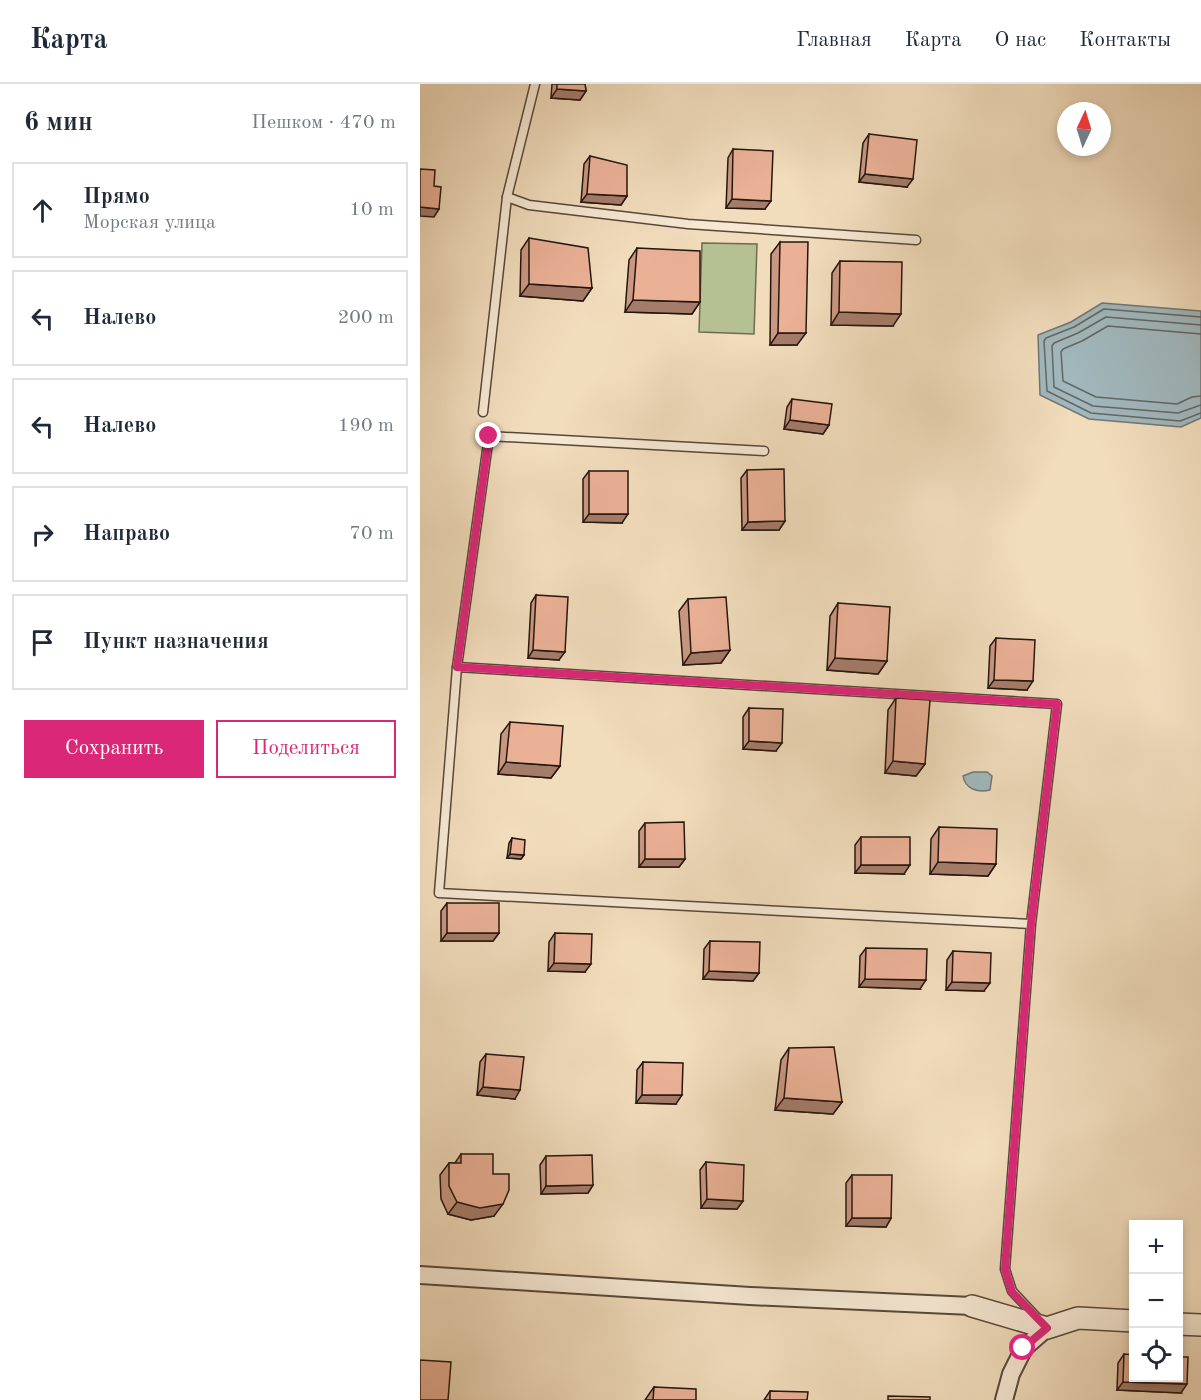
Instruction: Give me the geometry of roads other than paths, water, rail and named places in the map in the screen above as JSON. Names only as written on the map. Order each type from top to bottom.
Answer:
[{"type":"street","points":[[420,1275],[750,1296],[972,1306],[1047,1328]]},
{"type":"street","points":[[1004,1400],[1011,1374],[1023,1348],[1047,1328],[1078,1317],[1129,1321]]},
{"type":"street","points":[[1183,1324],[1201,1325]]},
{"type":"lane","points":[[483,412],[507,197],[535,84]]},
{"type":"lane","points":[[507,197],[529,205],[688,224],[916,240]]},
{"type":"lane","points":[[764,451],[489,436],[457,667],[439,893],[1031,924]]},
{"type":"lane","points":[[457,667],[1057,704],[1031,924],[1005,1269],[1012,1292],[1047,1328]]},
{"type":"water","points":[[1102,303],[1201,311],[1201,418],[1181,427],[1089,419],[1040,395],[1038,335],[1071,322]]},
{"type":"water","points":[[973,772],[987,772],[992,776],[990,790],[977,790],[966,784],[963,776]]}]
